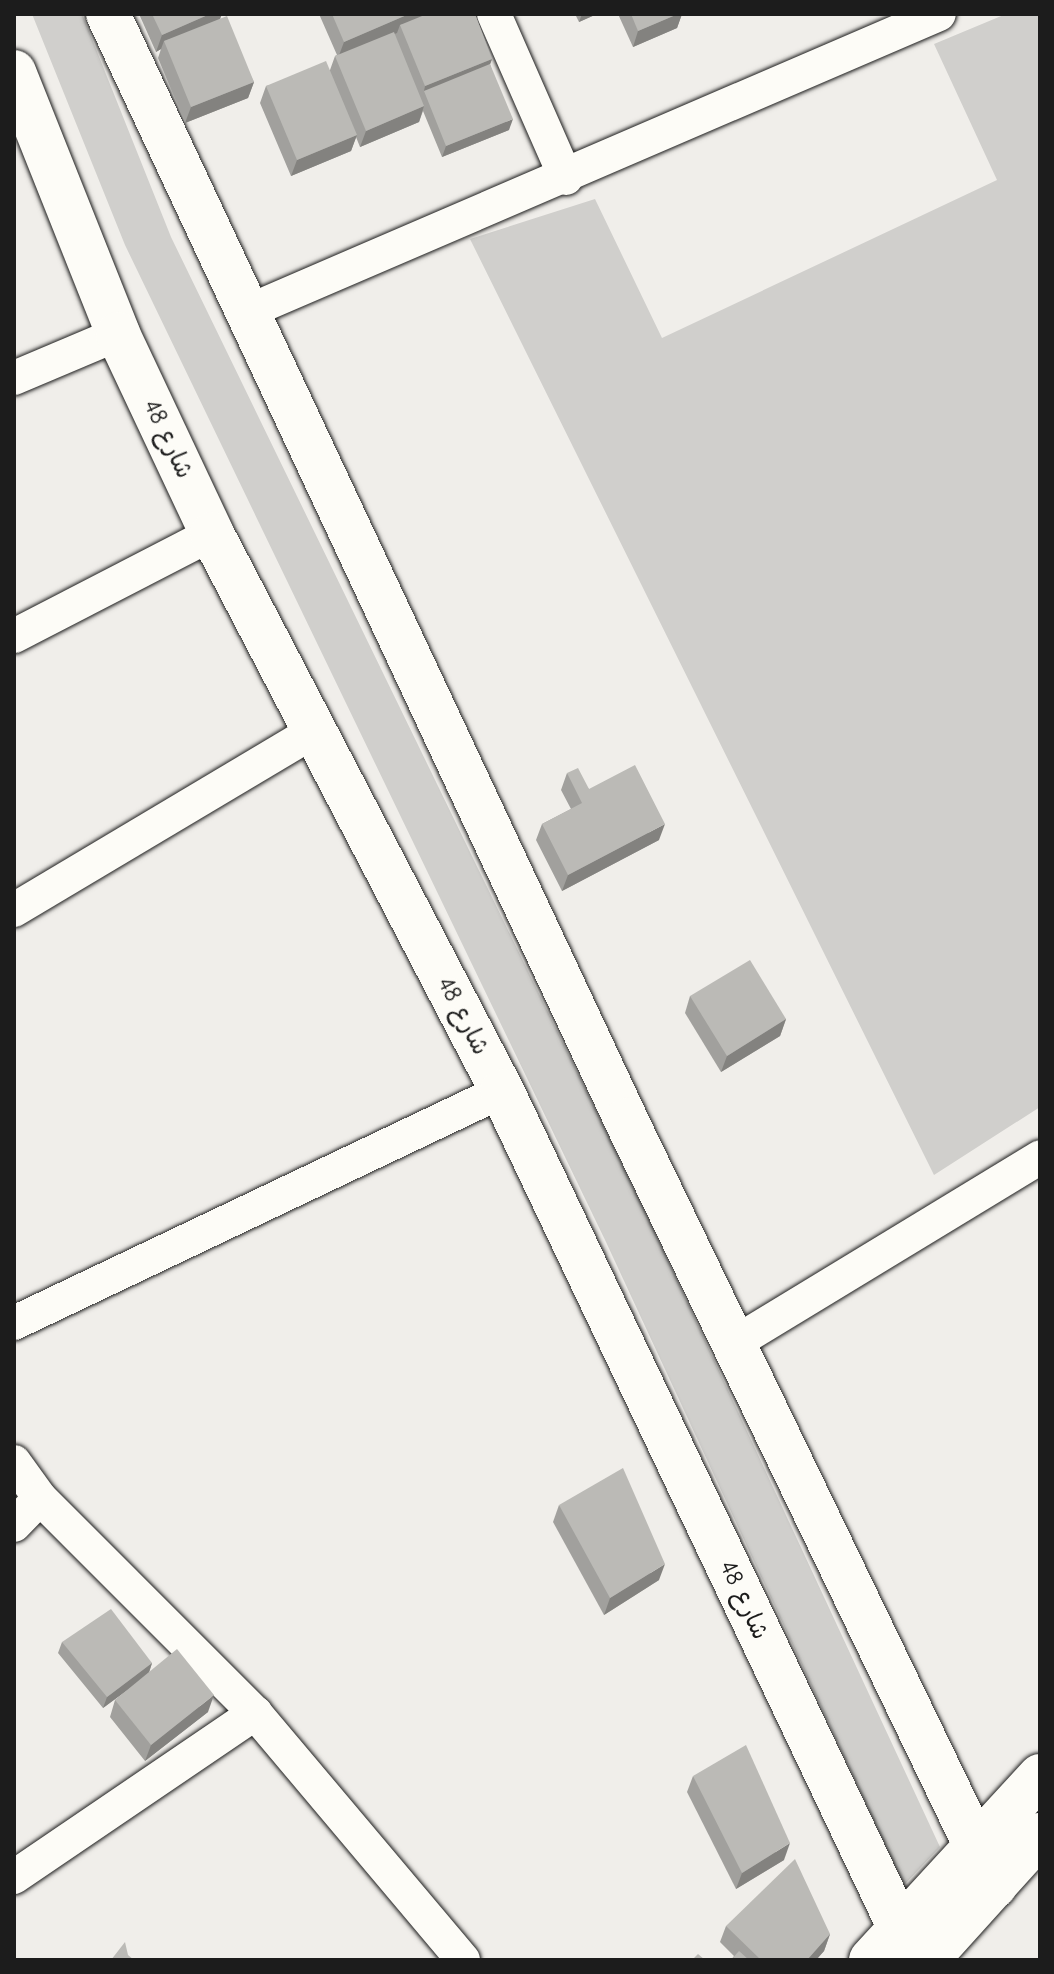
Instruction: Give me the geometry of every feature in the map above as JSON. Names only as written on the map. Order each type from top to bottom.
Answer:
[{"type":"main road","points":[[108,14],[733,1344],[995,1886]]},
{"type":"main road","name":"48 شارع","points":[[16,83],[118,334],[212,534],[502,1091],[894,1950]]},
{"type":"main road","points":[[894,1950],[973,1844],[1040,1776]]},
{"type":"main road","points":[[927,1960],[1040,1835]]},
{"type":"street","points":[[494,14],[566,178]]},
{"type":"street","points":[[249,311],[566,178],[939,14]]},
{"type":"street","points":[[14,378],[118,334]]},
{"type":"street","points":[[14,636],[212,534]]},
{"type":"street","points":[[14,910],[316,730]]},
{"type":"street","points":[[14,1323],[502,1091]]},
{"type":"street","points":[[733,1344],[1040,1157]]},
{"type":"street","points":[[14,1462],[40,1498],[255,1713],[463,1960]]},
{"type":"street","points":[[14,1525],[40,1498]]},
{"type":"street","points":[[14,1877],[255,1713]]},
{"type":"shaded area","points":[[32,14],[82,14],[171,237],[649,1220],[940,1847],[904,1885],[606,1242],[125,245]]},
{"type":"shaded area","points":[[1006,14],[1040,14],[1040,1107],[934,1175],[470,239],[595,199],[662,338],[997,180],[934,44]]},
{"type":"building","points":[[152,14],[210,14],[162,35]]},
{"type":"building","points":[[332,14],[409,14],[344,42]]},
{"type":"building","points":[[427,14],[475,14],[492,59],[425,86],[400,25]]},
{"type":"building","points":[[631,14],[678,14],[638,31]]},
{"type":"building","points":[[227,16],[254,82],[191,107],[164,41]]},
{"type":"building","points":[[394,32],[424,106],[366,131],[335,56]]},
{"type":"building","points":[[326,61],[357,135],[297,160],[266,86]]},
{"type":"building","points":[[490,64],[513,119],[446,146],[424,91]]},
{"type":"building","points":[[635,765],[665,824],[568,875],[542,824],[582,803],[567,773],[578,768],[589,789]]},
{"type":"building","points":[[750,960],[786,1019],[727,1056],[690,996]]},
{"type":"building","points":[[623,1468],[665,1564],[610,1598],[559,1505]]},
{"type":"building","points":[[111,1609],[152,1663],[107,1697],[62,1642]]},
{"type":"building","points":[[177,1649],[214,1695],[151,1745],[115,1700]]},
{"type":"building","points":[[746,1745],[790,1843],[742,1873],[693,1776]]},
{"type":"building","points":[[795,1859],[830,1934],[807,1960],[761,1960],[726,1926]]},
{"type":"building","points":[[125,1942],[128,1955],[134,1960],[111,1960]]},
{"type":"building","points":[[739,1951],[749,1960],[731,1960]]}]
